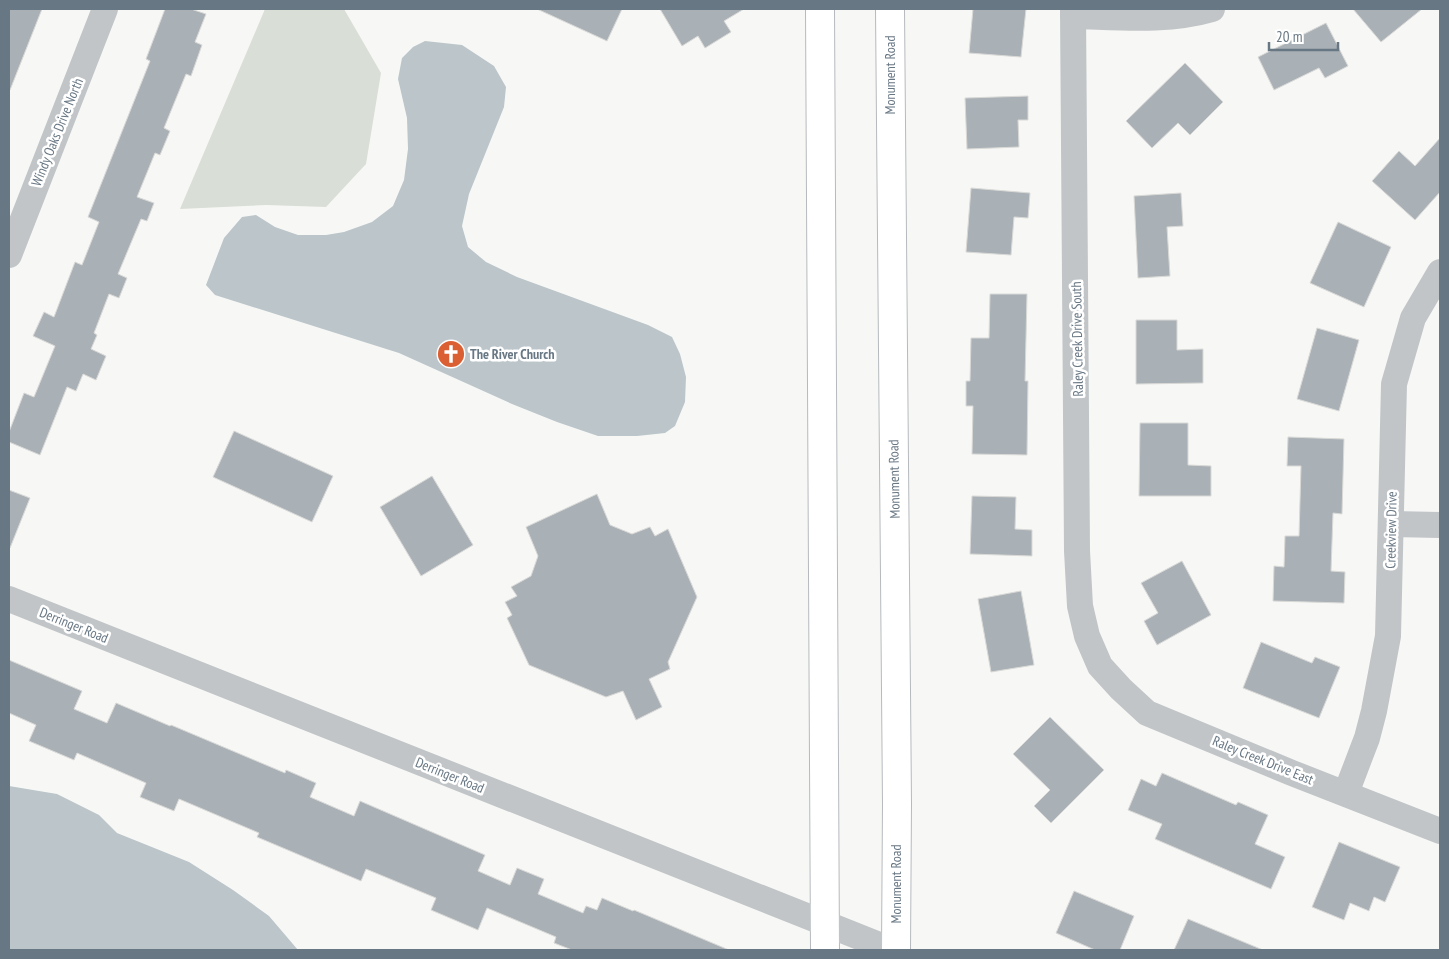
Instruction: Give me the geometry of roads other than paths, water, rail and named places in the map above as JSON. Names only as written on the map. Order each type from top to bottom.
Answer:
[{"type":"main road","points":[[820,9],[825,950]]},
{"type":"main road","name":"Monument Road","points":[[890,9],[897,804],[896,950]]},
{"type":"street","name":"Windy Oaks Drive North","points":[[9,255],[106,9]]},
{"type":"street","points":[[1073,13],[1155,17],[1212,9]]},
{"type":"street","name":"Raley Creek Drive South","points":[[1073,13],[1078,560],[1080,606],[1087,636],[1100,666]]},
{"type":"street","name":"Creekview Drive","points":[[1346,793],[1367,738],[1388,636],[1394,384],[1413,318],[1440,272]]},
{"type":"street","points":[[1392,524],[1440,525]]},
{"type":"street","name":"Derringer Road","points":[[9,599],[892,950]]},
{"type":"street","name":"Raley Creek Drive East","points":[[1100,666],[1147,713],[1440,830]]},
{"type":"place","name":"The River Church","points":[[451,354]]}]
